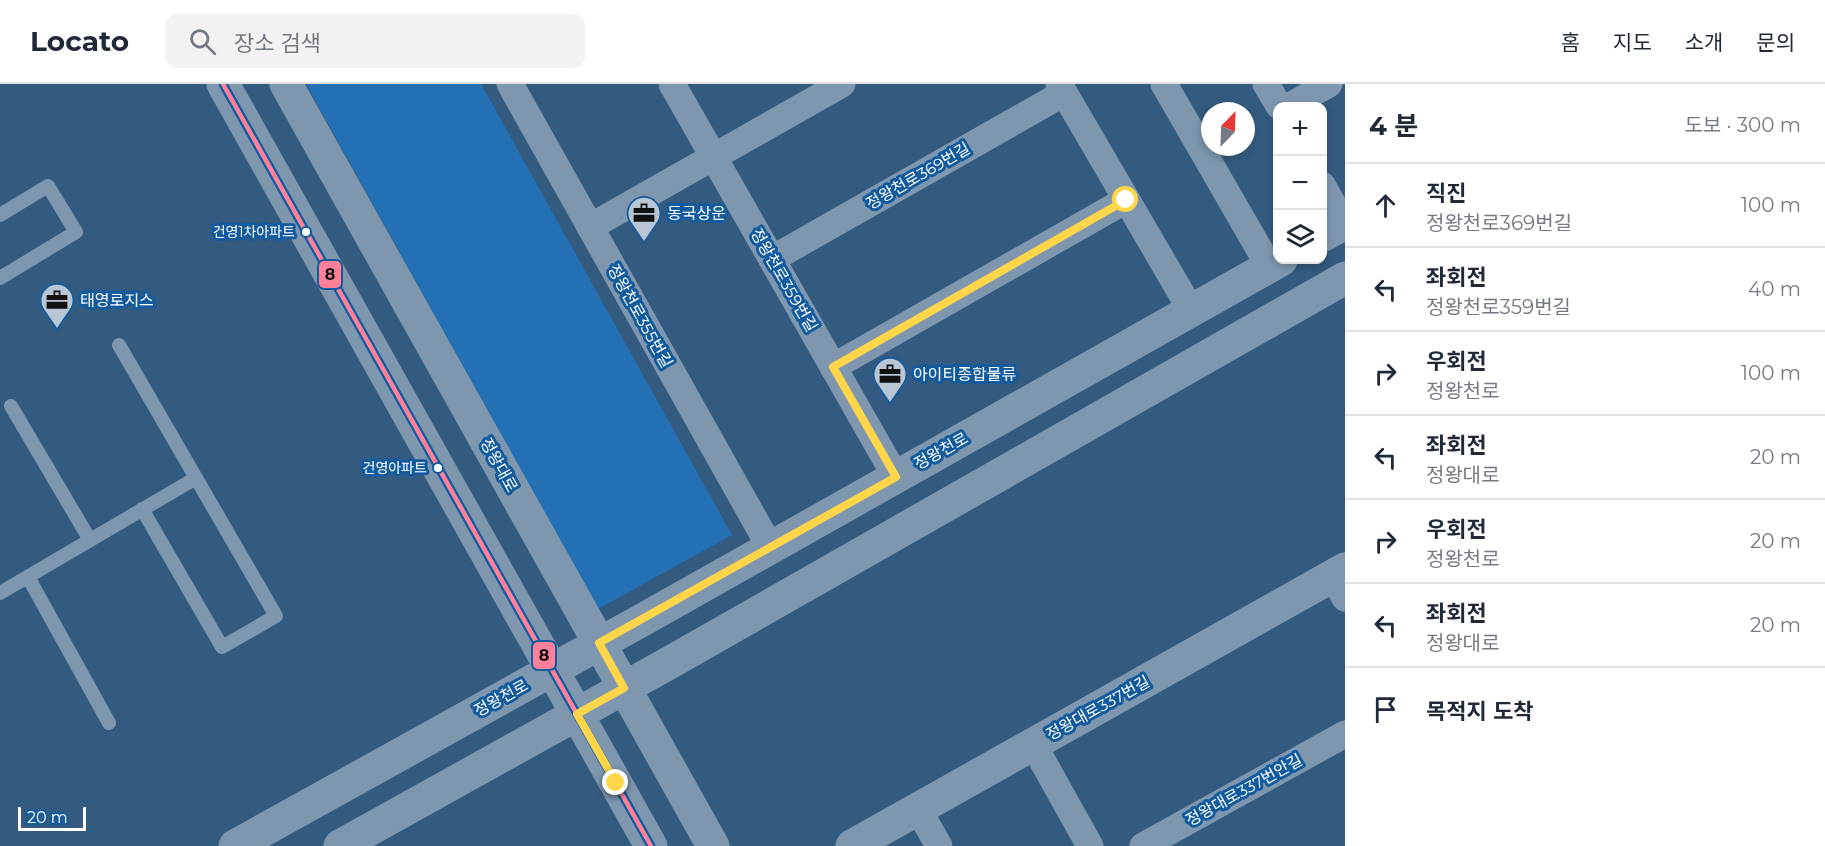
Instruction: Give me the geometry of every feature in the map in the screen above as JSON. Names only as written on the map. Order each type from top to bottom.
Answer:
[{"type":"street","points":[[223,84],[651,846]]},
{"type":"street","name":"정왕대로","points":[[286,84],[712,845]]},
{"type":"street","name":"정왕천로355번길","points":[[510,84],[770,547]]},
{"type":"street","name":"정왕천로359번길","points":[[672,84],[896,477]]},
{"type":"street","points":[[590,227],[842,84]]},
{"type":"street","name":"정왕천로","points":[[1164,84],[1273,260]]},
{"type":"street","points":[[1266,84],[1277,102]]},
{"type":"street","points":[[1297,102],[1329,84]]},
{"type":"street","name":"정왕천로369번길","points":[[772,259],[1062,88],[1191,310]]},
{"type":"street","points":[[1327,192],[1345,223],[1327,234]]},
{"type":"street","points":[[833,367],[1126,200]]},
{"type":"street","name":"정왕천로","points":[[235,846],[1273,264]]},
{"type":"street","points":[[340,846],[624,688],[1345,278]]},
{"type":"street","name":"정왕대로337번길","points":[[852,846],[1033,744],[1341,581]]},
{"type":"street","name":"정왕대로337번안길","points":[[1143,846],[1345,734]]},
{"type":"street","points":[[1033,744],[1090,846]]},
{"type":"street","points":[[918,809],[939,846]]},
{"type":"lane","points":[[0,215],[48,186],[76,232],[0,278]]},
{"type":"lane","points":[[119,345],[276,616],[222,647],[142,509]]},
{"type":"lane","points":[[11,406],[90,540]]},
{"type":"lane","points":[[0,593],[196,478]]},
{"type":"lane","points":[[28,577],[109,723]]},
{"type":"shaded area","points":[[306,84],[481,84],[732,535],[598,609]]},
{"type":"transit line","name":"8","points":[[223,84],[651,846]]},
{"type":"place","name":"건영1차아파트","points":[[306,232]]},
{"type":"place","name":"동국상운","points":[[644,242]]},
{"type":"place","name":"태영로지스","points":[[57,329]]},
{"type":"place","name":"아이티종합물류","points":[[890,403]]},
{"type":"place","name":"건영아파트","points":[[438,468]]},
{"type":"route","points":[[616,783],[577,714],[624,688],[599,643],[896,477],[833,367],[1126,200]]}]
